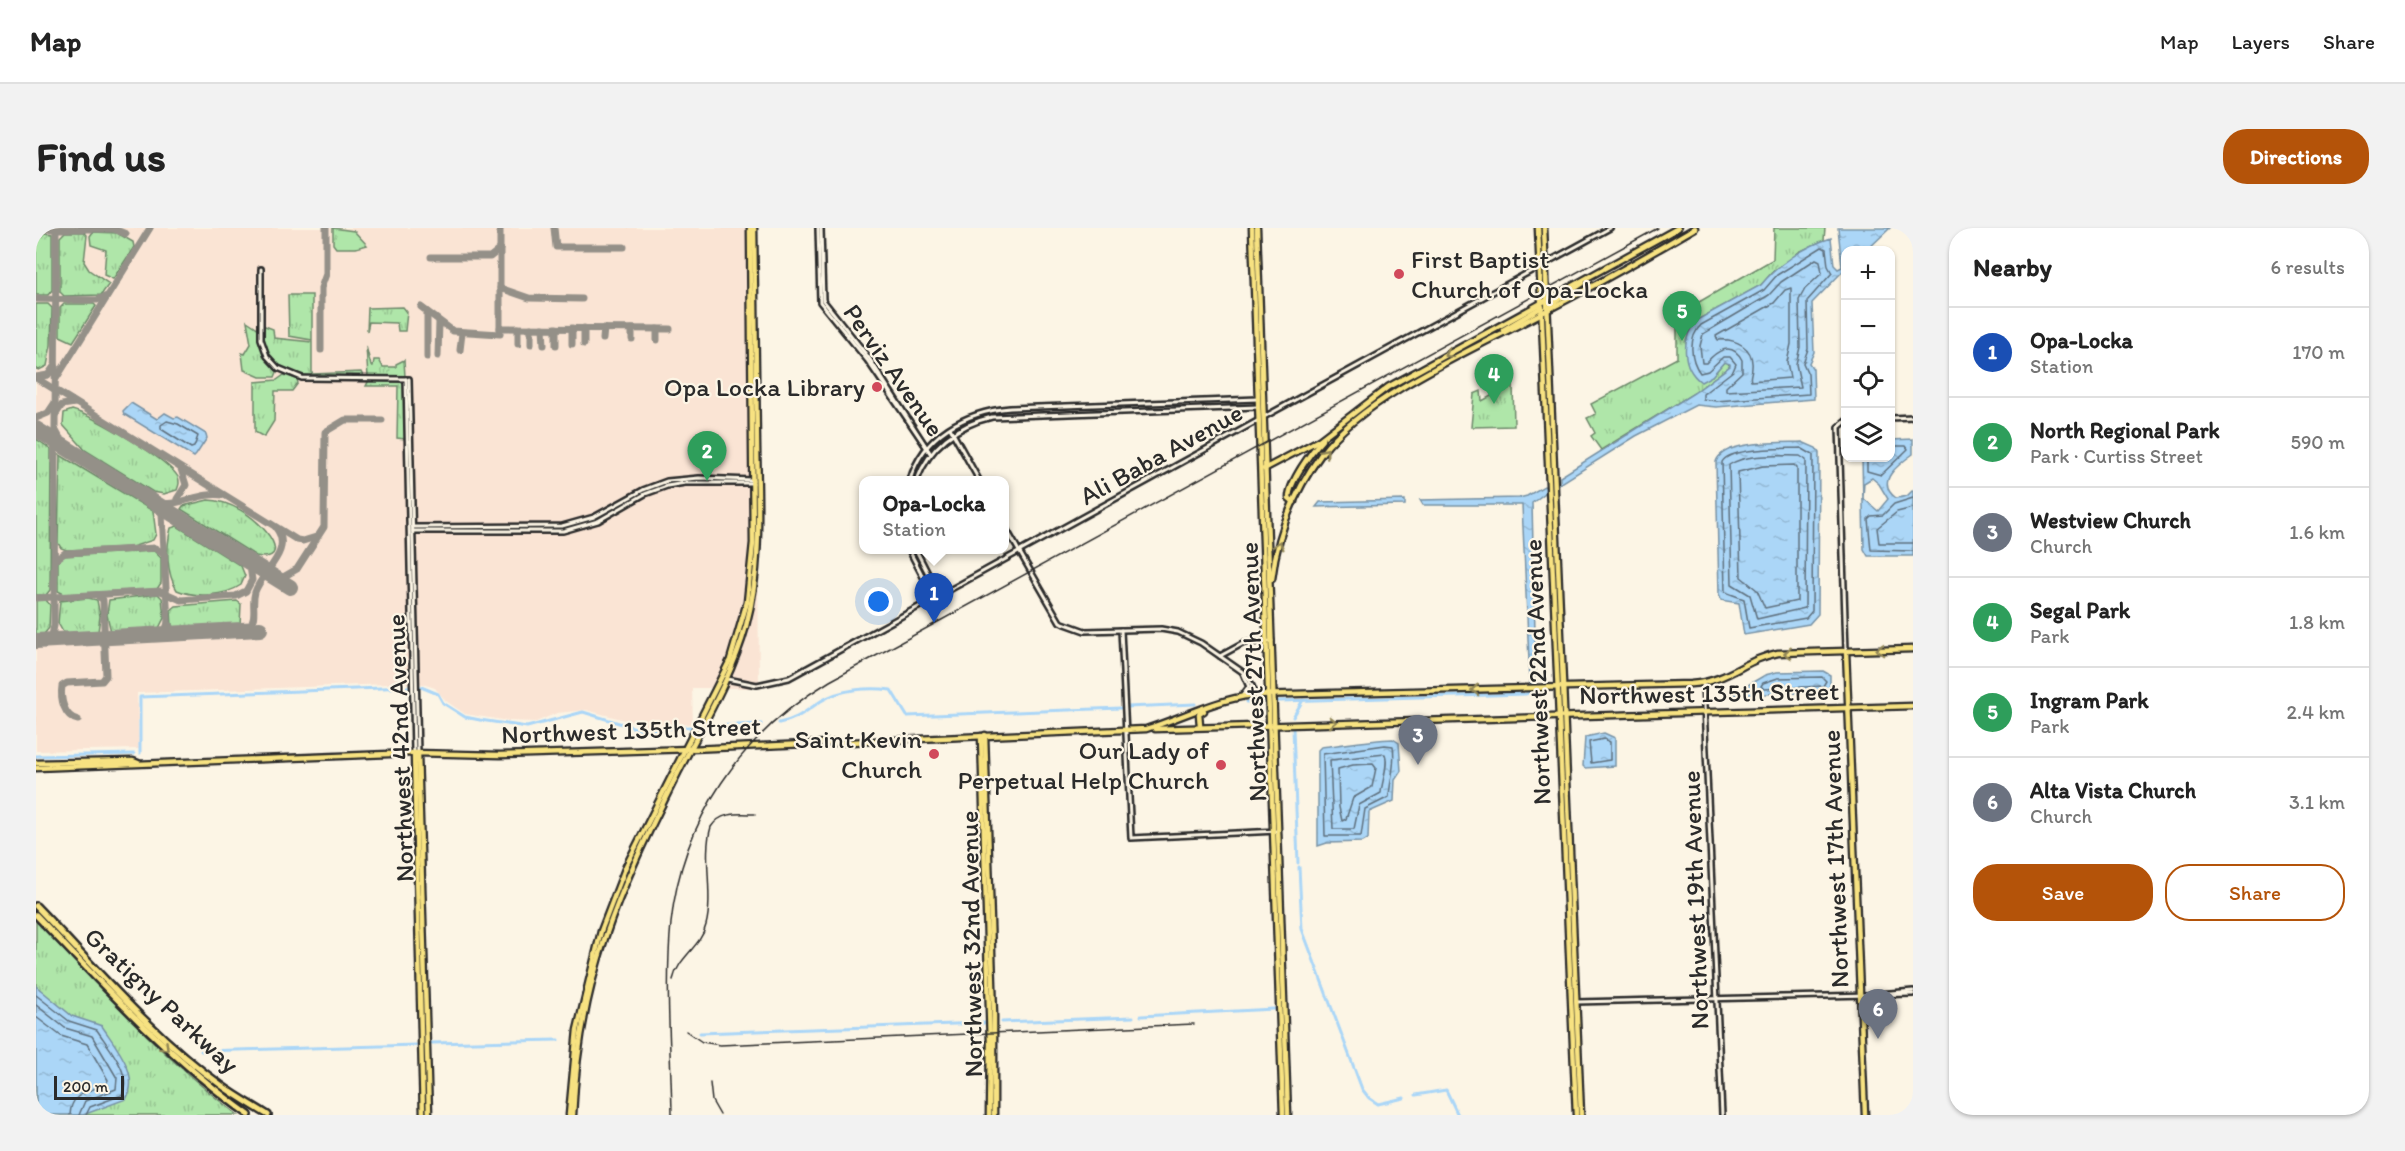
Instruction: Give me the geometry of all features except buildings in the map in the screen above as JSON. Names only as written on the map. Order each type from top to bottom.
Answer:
[{"type":"highway","name":"Gratigny Parkway","points":[[36,906],[131,1005],[192,1062],[221,1085],[268,1115]]},
{"type":"highway","name":"Gratigny Parkway","points":[[36,915],[174,1057],[249,1115]]},
{"type":"main road","points":[[571,1115],[582,1024],[603,938],[630,868],[724,678],[746,626],[755,585],[752,228]]},
{"type":"main road","points":[[1252,228],[1258,399],[1261,407]]},
{"type":"main road","name":"Northwest 27th Avenue","points":[[1257,228],[1260,472],[1263,531],[1269,548],[1269,641]]},
{"type":"main road","name":"Northwest 22nd Avenue","points":[[1538,228],[1543,265]]},
{"type":"main road","name":"Northwest 22nd Avenue","points":[[1544,228],[1544,307],[1579,1115]]},
{"type":"main road","points":[[1270,591],[1279,543],[1294,502],[1323,453],[1356,419],[1385,399],[1544,307],[1594,274],[1678,228]]},
{"type":"main road","points":[[1260,472],[1304,449],[1388,387],[1695,228]]},
{"type":"main road","name":"Northwest 27th Avenue","points":[[1261,419],[1266,468],[1271,704],[1285,1011],[1283,1115]]},
{"type":"main road","points":[[1294,502],[1289,498],[1290,491],[1306,461],[1330,431]]},
{"type":"main road","points":[[1146,729],[1231,699],[1256,695],[1703,683],[1724,678],[1758,657],[1767,655],[1913,649]]},
{"type":"main road","name":"Northwest 17th Avenue","points":[[1846,651],[1864,1115]]},
{"type":"main road","points":[[1200,726],[1201,712],[1231,699]]},
{"type":"main road","name":"Northwest 135th Street","points":[[36,766],[416,753],[500,755],[688,749],[1272,723],[1913,706]]},
{"type":"main road","name":"Northwest 32nd Avenue","points":[[983,736],[990,1033],[989,1115]]},
{"type":"main road","name":"Northwest 32nd Avenue","points":[[983,736],[995,1033],[994,1115]]},
{"type":"main road","name":"Northwest 42nd Avenue","points":[[416,753],[426,1100],[429,1115]]},
{"type":"main road","name":"Northwest 27th Avenue","points":[[1276,831],[1279,1005],[1288,1115]]},
{"type":"main road","points":[[1279,1005],[1285,1011]]},
{"type":"main road","name":"Northwest 42nd Avenue","points":[[423,1115],[426,1100]]},
{"type":"street","name":"Perviz Avenue","points":[[820,228],[820,302],[867,360],[931,454]]},
{"type":"street","name":"Ali Baba Avenue","points":[[724,678],[754,685],[789,678],[1610,228]]},
{"type":"street","points":[[261,269],[261,339],[267,356],[282,371],[306,378],[408,379]]},
{"type":"street","name":"Northwest 42nd Avenue","points":[[408,379],[406,441],[416,605],[416,753]]},
{"type":"street","name":"Northwest 42nd Avenue","points":[[408,379],[411,441],[411,605],[415,682]]},
{"type":"street","points":[[911,476],[914,467],[927,447],[968,417],[1005,409],[1258,399]]},
{"type":"street","points":[[1145,403],[1146,409]]},
{"type":"street","points":[[919,476],[931,454],[970,422],[1005,415],[1261,407]]},
{"type":"street","points":[[1895,418],[1913,417]]},
{"type":"street","points":[[950,428],[977,476]]},
{"type":"street","points":[[406,441],[411,441]]},
{"type":"street","name":"Northwest 17th Avenue","points":[[1842,462],[1846,651]]},
{"type":"street","points":[[588,522],[652,486],[680,479],[754,481]]},
{"type":"street","points":[[674,484],[680,479]]},
{"type":"street","points":[[411,529],[556,526],[588,522],[645,494],[674,484],[754,481]]},
{"type":"street","points":[[1009,533],[1060,622],[1082,631],[1161,629],[1179,632],[1220,656],[1251,679],[1256,695]]},
{"type":"street","points":[[912,554],[934,598]]},
{"type":"street","points":[[918,554],[939,595]]},
{"type":"street","points":[[411,605],[416,605]]},
{"type":"street","points":[[1121,630],[1131,838],[1276,831]]},
{"type":"street","points":[[1220,656],[1244,643],[1269,641]]},
{"type":"street","points":[[1240,697],[1249,687],[1242,672]]},
{"type":"street","name":"Northwest 19th Avenue","points":[[1703,683],[1722,1115]]},
{"type":"street","points":[[1574,1002],[1913,993]]},
{"type":"shaded area","points":[[36,228],[756,228],[759,688],[692,688],[693,724],[649,726],[586,710],[557,713],[536,722],[508,721],[465,714],[446,701],[435,688],[419,683],[137,693],[139,749],[36,751]]},
{"type":"green space","points":[[333,228],[354,231],[367,245],[356,248],[336,248],[333,244]]},
{"type":"green space","points":[[1774,228],[1825,228],[1824,240],[1799,252],[1774,270],[1761,285],[1697,320],[1689,328],[1687,354],[1712,376],[1724,362],[1730,366],[1694,393],[1601,450],[1591,436],[1595,433],[1587,418],[1596,414],[1591,404],[1677,358],[1677,322],[1691,322],[1692,306],[1773,259]]},
{"type":"green space","points":[[36,232],[52,234],[52,290],[48,295],[36,295]]},
{"type":"green space","points":[[65,232],[84,232],[87,235],[84,262],[89,270],[109,284],[101,295],[64,296],[60,292],[60,237]]},
{"type":"green space","points":[[93,232],[117,233],[133,242],[134,247],[113,279],[104,275],[106,250],[91,245],[90,236]]},
{"type":"green space","points":[[288,295],[312,295],[312,340],[289,336]]},
{"type":"green space","points":[[36,304],[48,304],[52,308],[51,345],[47,366],[39,370],[36,369]]},
{"type":"green space","points":[[64,304],[94,304],[96,306],[73,342],[60,336],[60,308]]},
{"type":"green space","points":[[403,307],[407,312],[405,331],[398,331],[397,323],[369,322],[367,331],[368,308]]},
{"type":"green space","points":[[247,321],[259,329],[263,351],[277,372],[275,377],[260,377],[244,370],[242,353],[245,354],[251,344]]},
{"type":"green space","points":[[265,326],[273,329],[274,338],[312,342],[312,374],[361,372],[363,376],[318,377],[284,368],[268,353],[262,329]]},
{"type":"green space","points":[[366,346],[371,366],[374,360],[379,360],[383,367],[396,367],[396,364],[404,360],[405,377],[368,377]]},
{"type":"green space","points":[[284,375],[297,379],[298,383],[292,391],[275,391],[274,421],[264,437],[255,432],[255,382],[277,380]]},
{"type":"green space","points":[[369,380],[399,381],[404,384],[405,439],[397,438],[398,386],[366,386]]},
{"type":"green space","points":[[1513,384],[1514,426],[1471,427],[1474,394],[1481,391],[1482,401]]},
{"type":"green space","points":[[72,410],[111,429],[160,460],[178,477],[177,490],[164,494],[153,492],[85,450],[63,425],[64,413]]},
{"type":"green space","points":[[36,439],[51,449],[50,590],[46,595],[36,595]]},
{"type":"green space","points":[[60,455],[153,511],[156,534],[153,540],[132,547],[67,550],[61,548],[58,543]]},
{"type":"green space","points":[[208,500],[225,503],[241,510],[266,532],[273,542],[274,551],[269,556],[256,556],[181,509],[183,506]]},
{"type":"green space","points":[[177,526],[241,566],[245,576],[241,585],[227,592],[210,595],[184,593],[177,590],[169,568],[168,543],[171,528]]},
{"type":"green space","points":[[154,551],[161,558],[161,583],[157,589],[64,594],[58,591],[58,562],[62,556]]},
{"type":"green space","points":[[158,594],[162,598],[164,618],[159,628],[111,632],[107,615],[109,600]]},
{"type":"green space","points":[[88,598],[97,600],[100,616],[98,632],[69,634],[63,632],[58,623],[60,601]]},
{"type":"green space","points":[[36,600],[46,600],[50,605],[49,628],[44,634],[36,636]]},
{"type":"green space","points":[[237,601],[241,604],[240,625],[177,628],[172,626],[171,610],[176,606]]},
{"type":"green space","points":[[36,921],[158,1047],[238,1115],[36,1115]]},
{"type":"water","points":[[1838,228],[1890,228],[1871,246],[1841,246],[1841,257]]},
{"type":"water","points":[[1831,238],[1834,265],[1838,269],[1841,268],[1841,273],[1812,303],[1814,352],[1809,363],[1813,369],[1814,399],[1716,407],[1696,405],[1636,436],[1560,484],[1560,477],[1694,393],[1730,366],[1724,362],[1712,376],[1701,382],[1694,376],[1687,361],[1686,344],[1688,335],[1697,320],[1761,285],[1783,263],[1821,241]]},
{"type":"water","points":[[131,403],[157,419],[165,413],[174,418],[178,417],[206,434],[207,438],[194,457],[124,414],[123,411]]},
{"type":"water","points":[[1913,439],[1913,454],[1891,474],[1887,486],[1896,498],[1907,496],[1913,490],[1913,556],[1868,556],[1864,549],[1862,462],[1895,462],[1895,440]],"holes":[[[1872,478],[1879,484],[1888,499],[1878,511],[1863,498],[1864,483]]]},
{"type":"water","points":[[1802,442],[1816,448],[1819,453],[1818,614],[1809,624],[1744,635],[1739,603],[1721,600],[1719,594],[1716,462],[1721,455],[1741,446]]},
{"type":"water","points":[[1546,487],[1545,493],[1532,503],[1536,676],[1535,683],[1530,683],[1522,505],[1423,505],[1420,500],[1519,498]]},
{"type":"water","points":[[1405,500],[1405,505],[1316,507],[1320,502]]},
{"type":"water","points":[[1823,671],[1830,675],[1830,692],[1731,695],[1765,675],[1777,672]]},
{"type":"water","points":[[1604,733],[1615,738],[1615,766],[1585,768],[1583,766],[1585,737]]},
{"type":"water","points":[[1393,739],[1399,743],[1401,771],[1395,780],[1394,801],[1369,812],[1368,839],[1363,842],[1327,843],[1318,846],[1318,750],[1321,747]]},
{"type":"water","points":[[36,986],[72,1016],[102,1026],[128,1071],[130,1090],[126,1099],[83,1115],[36,1115]]},
{"type":"waterway","points":[[1246,702],[1526,694],[1532,691],[1533,683]]},
{"type":"waterway","points":[[140,753],[140,697],[409,687]]},
{"type":"waterway","points":[[421,687],[438,694],[443,703],[465,717],[527,727],[583,712],[642,730],[690,727]]},
{"type":"waterway","points":[[779,723],[806,712],[829,697],[846,691],[864,689],[891,690],[907,716],[1121,708]]},
{"type":"waterway","points":[[1293,717],[1303,700]]},
{"type":"waterway","points":[[1127,707],[1195,704]]},
{"type":"waterway","points":[[709,726],[761,724]]},
{"type":"waterway","points":[[1293,728],[1298,863]]},
{"type":"waterway","points":[[36,756],[134,754]]},
{"type":"waterway","points":[[1299,867],[1302,929],[1362,1089],[1378,1104],[1404,1098]]},
{"type":"waterway","points":[[1141,1016],[1274,1009]]},
{"type":"waterway","points":[[1002,1022],[1133,1017]]},
{"type":"waterway","points":[[700,1033],[984,1023]]},
{"type":"waterway","points":[[432,1043],[558,1040]]},
{"type":"waterway","points":[[201,1051],[417,1045]]},
{"type":"waterway","points":[[1416,1095],[1446,1090],[1458,1115]]},
{"type":"taxiway","points":[[43,641],[52,635],[54,626],[56,228]]},
{"type":"taxiway","points":[[56,379],[150,228]]},
{"type":"taxiway","points":[[321,350],[321,288],[326,274],[326,228]]},
{"type":"taxiway","points":[[421,307],[453,331],[500,334],[500,228]]},
{"type":"taxiway","points":[[554,228],[556,247],[624,247]]},
{"type":"taxiway","points":[[36,229],[114,229],[126,234]]},
{"type":"taxiway","points":[[431,257],[490,257],[500,249]]},
{"type":"taxiway","points":[[500,288],[529,298],[582,299]]},
{"type":"taxiway","points":[[36,299],[97,300],[107,296]]},
{"type":"taxiway","points":[[427,312],[427,357]]},
{"type":"taxiway","points":[[438,356],[439,322]]},
{"type":"taxiway","points":[[500,328],[670,329]]},
{"type":"taxiway","points":[[518,328],[518,344]]},
{"type":"taxiway","points":[[531,328],[531,344]]},
{"type":"taxiway","points":[[543,328],[544,345]]},
{"type":"taxiway","points":[[556,328],[556,345]]},
{"type":"taxiway","points":[[572,328],[572,344]]},
{"type":"taxiway","points":[[584,328],[584,344]]},
{"type":"taxiway","points":[[603,339],[604,328]]},
{"type":"taxiway","points":[[632,329],[632,339]]},
{"type":"taxiway","points":[[657,329],[657,340]]},
{"type":"taxiway","points":[[460,350],[462,333]]},
{"type":"taxiway","points":[[36,377],[48,375],[55,365]]},
{"type":"taxiway","points":[[36,378],[297,540],[303,541],[316,537]]},
{"type":"taxiway","points":[[56,414],[62,405],[75,403]]},
{"type":"taxiway","points":[[36,418],[48,413],[54,404]]},
{"type":"taxiway","points":[[278,580],[297,569],[324,527],[325,432],[345,420],[382,420]]},
{"type":"taxiway","points":[[56,431],[62,442],[73,452]]},
{"type":"taxiway","points":[[177,499],[186,485],[181,469]]},
{"type":"taxiway","points":[[154,502],[162,504],[206,495],[223,495]]},
{"type":"taxiway","points":[[157,504],[162,514],[168,623],[165,631],[160,634]]},
{"type":"taxiway","points":[[249,630],[254,615],[255,592],[279,553],[281,536],[276,528]]},
{"type":"taxiway","points":[[55,560],[65,553],[155,548],[164,554]]},
{"type":"taxiway","points":[[36,598],[161,591],[181,600],[236,596],[246,591],[252,580],[250,566],[243,558]]},
{"type":"taxiway","points":[[78,720],[69,715],[64,707],[62,686],[67,683],[102,681],[106,676],[103,600],[97,595]]},
{"type":"taxiway","points":[[168,623],[171,630],[177,633]]},
{"type":"runway","points":[[36,429],[290,587]]},
{"type":"runway","points":[[36,641],[260,629]]},
{"type":"railway","points":[[672,1115],[668,971],[671,923],[677,885],[688,849],[721,783],[743,754],[769,727],[798,702],[830,681],[1658,228]]},
{"type":"railway","points":[[673,980],[706,925],[709,901],[708,850],[711,827],[725,816],[755,814]]},
{"type":"railway","points":[[686,1031],[702,1042],[720,1045],[1194,1024]]},
{"type":"railway","points":[[710,1083],[712,1101],[720,1115]]},
{"type":"place","name":"First Baptist Church of Opa-Locka","points":[[1399,274]]},
{"type":"place","name":"Ingram Park","points":[[1682,341]]},
{"type":"place","name":"Opa Locka Library","points":[[877,387]]},
{"type":"place","name":"Segal Park","points":[[1494,404]]},
{"type":"place","name":"North Regional Park","points":[[707,481]]},
{"type":"place","name":"Opa-Locka","points":[[934,623]]},
{"type":"place","name":"Saint Kevin Church","points":[[934,754]]},
{"type":"place","name":"Our Lady of Perpetual Help Church","points":[[1221,765]]},
{"type":"place","name":"Westview Church","points":[[1418,765]]},
{"type":"place","name":"Alta Vista Church","points":[[1878,1039]]}]
